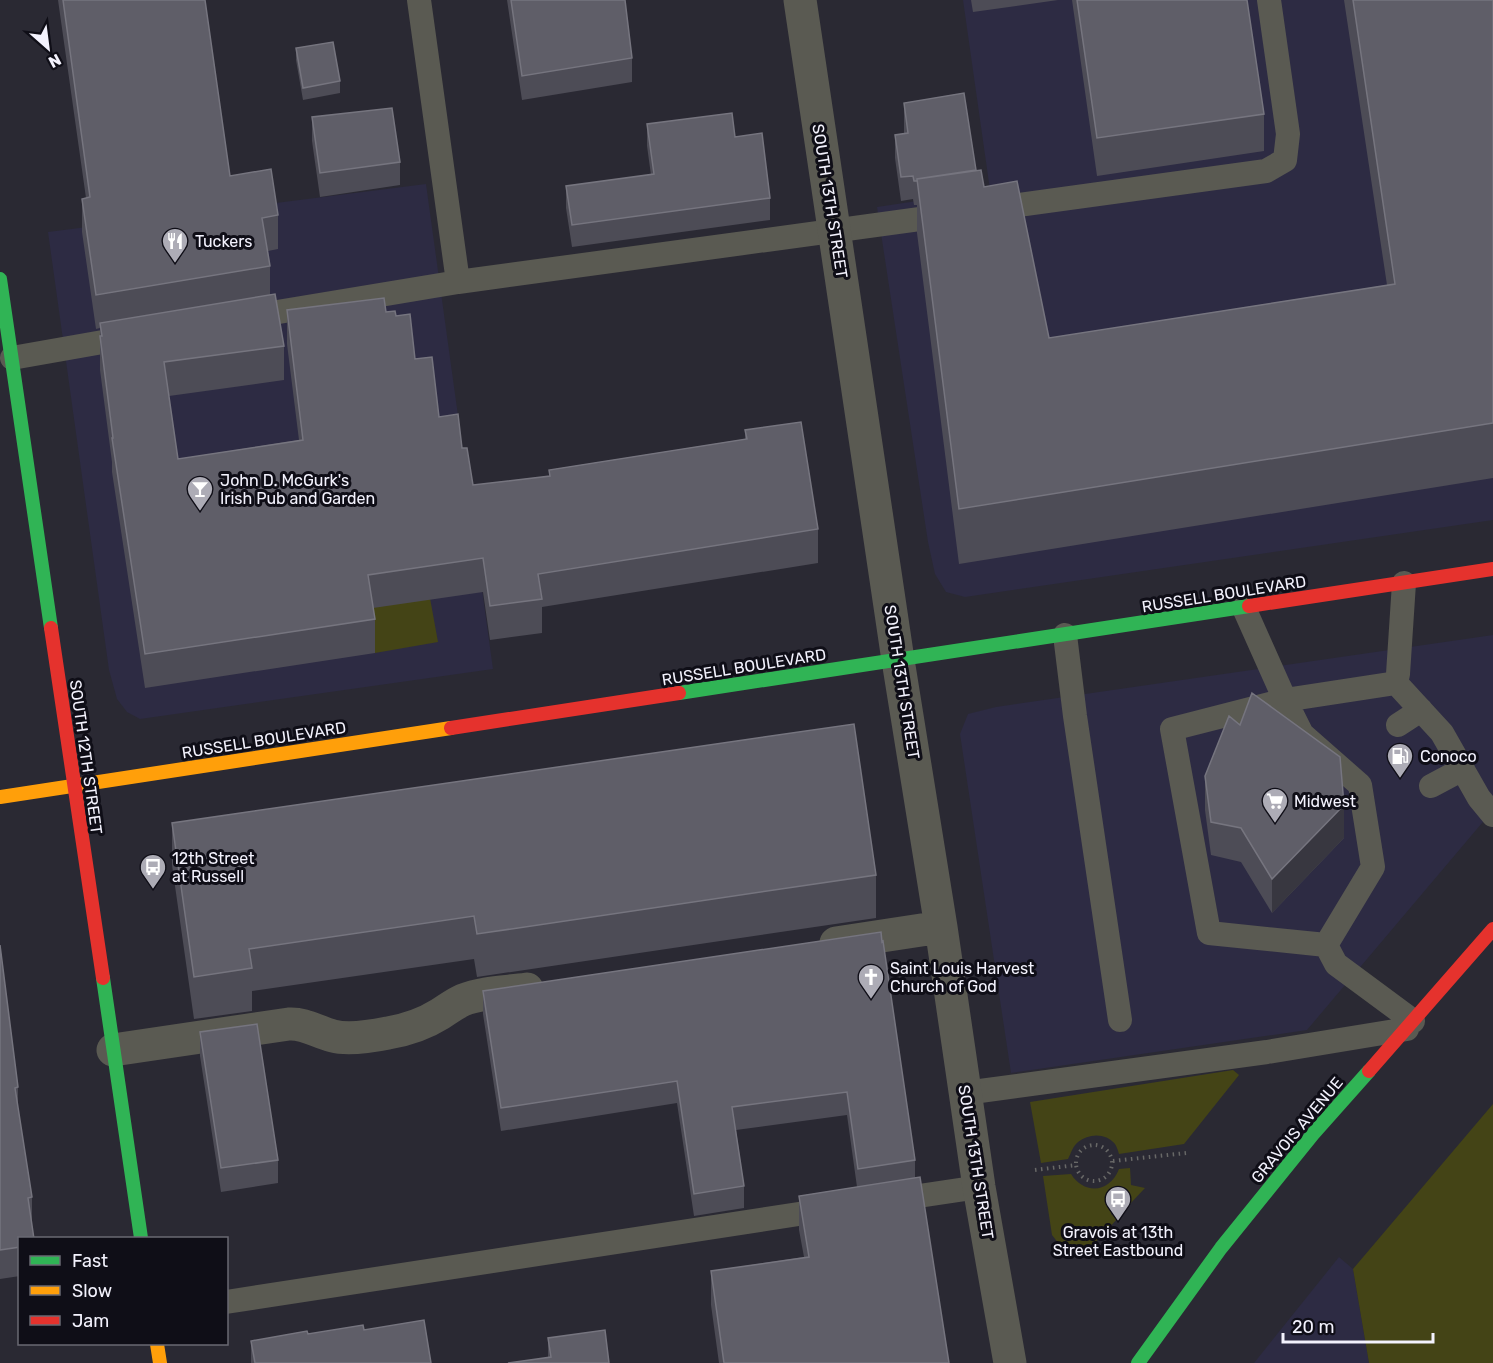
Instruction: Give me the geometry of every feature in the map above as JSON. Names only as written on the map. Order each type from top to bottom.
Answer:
[{"type":"main road","name":"SOUTH 12TH STREET","points":[[0,279],[141,1237]]},
{"type":"main road","name":"RUSSELL BOULEVARD","points":[[0,797],[1493,569]]},
{"type":"main road","name":"GRAVOIS AVENUE","points":[[1138,1363],[1200,1275],[1313,1134],[1493,929]]},
{"type":"main road","points":[[157,1345],[160,1363]]},
{"type":"street","name":"SOUTH 13TH STREET","points":[[800,0],[979,1187],[1010,1363]]},
{"type":"street","points":[[808,947],[941,927]]},
{"type":"street","points":[[113,1050],[289,1024],[303,1025],[336,1037],[387,1033],[415,1027],[453,1005],[476,996],[559,984]]},
{"type":"lane","points":[[419,0],[458,282]]},
{"type":"lane","points":[[222,322],[458,282],[1266,171],[1285,160],[1288,134],[1269,0]]},
{"type":"lane","points":[[12,358],[151,334]]},
{"type":"lane","points":[[1396,683],[1404,582]]},
{"type":"lane","points":[[1244,608],[1302,734],[1343,761],[1360,784],[1370,816],[1373,867],[1326,945]]},
{"type":"lane","points":[[1065,635],[1119,1020]]},
{"type":"lane","points":[[1326,945],[1209,933],[1172,729],[1285,700],[1396,683]]},
{"type":"lane","points":[[1396,683],[1442,733],[1479,798],[1493,815]]},
{"type":"lane","points":[[1398,725],[1421,710]]},
{"type":"lane","points":[[1431,786],[1463,770]]},
{"type":"lane","points":[[1326,945],[1336,964],[1410,1025]]},
{"type":"lane","points":[[965,1093],[1267,1052],[1410,1025]]},
{"type":"lane","points":[[228,1302],[979,1187]]},
{"type":"path","points":[[1092,1144],[1104,1147],[1113,1161],[1109,1173],[1105,1178],[1099,1180],[1087,1180],[1076,1165],[1078,1154],[1092,1144]]},
{"type":"path","points":[[1113,1161],[1186,1153]]},
{"type":"path","points":[[1035,1170],[1076,1165]]},
{"type":"shaded area","points":[[963,0],[1493,0],[1493,520],[965,597],[946,592],[935,574],[928,542],[877,207],[990,190]]},
{"type":"shaded area","points":[[426,184],[493,669],[140,719],[127,712],[117,699],[109,670],[48,232]]},
{"type":"shaded area","points":[[430,598],[438,642],[375,653],[368,608]]},
{"type":"shaded area","points":[[1493,635],[1493,810],[1307,1030],[1011,1073],[960,734],[968,714],[996,707]]},
{"type":"shaded area","points":[[1233,1070],[1239,1075],[1184,1144],[1119,1154],[1116,1145],[1111,1140],[1097,1135],[1082,1139],[1073,1148],[1068,1159],[1041,1163],[1030,1102]]},
{"type":"shaded area","points":[[1493,1104],[1493,1363],[1369,1363],[1353,1269]]},
{"type":"shaded area","points":[[1130,1168],[1131,1185],[1145,1188],[1129,1205],[1121,1201],[1111,1214],[1117,1219],[1100,1238],[1084,1251],[1067,1251],[1052,1235],[1043,1176],[1071,1174],[1083,1185],[1096,1188],[1110,1183],[1119,1169]]},
{"type":"shaded area","points":[[1339,1257],[1353,1269],[1369,1363],[1254,1363]]},
{"type":"building","points":[[63,0],[205,0],[230,176],[271,169],[278,215],[262,218],[270,266],[96,295],[82,199],[90,197]]},
{"type":"building","points":[[511,0],[625,0],[632,58],[522,76]]},
{"type":"building","points":[[1077,0],[1247,0],[1264,114],[1097,138]]},
{"type":"building","points":[[1353,0],[1493,0],[1493,423],[959,509],[917,179],[981,170],[984,187],[1017,181],[1049,338],[1395,284]]},
{"type":"building","points":[[333,42],[340,81],[303,88],[296,48]]},
{"type":"building","points":[[964,93],[976,170],[917,179],[917,181],[914,181],[913,176],[901,177],[895,135],[908,133],[904,103]]},
{"type":"building","points":[[392,108],[400,162],[320,173],[312,117]]},
{"type":"building","points":[[732,113],[735,137],[762,133],[770,198],[572,225],[566,186],[654,174],[647,124]]},
{"type":"building","points":[[275,294],[284,346],[164,362],[178,459],[303,440],[287,310],[384,298],[386,312],[395,311],[396,316],[410,314],[415,359],[432,357],[439,417],[458,414],[462,448],[467,448],[473,485],[550,476],[549,470],[747,439],[745,430],[801,422],[818,529],[538,574],[542,599],[490,606],[483,558],[368,575],[375,619],[145,654],[112,438],[100,323]]},
{"type":"building","name":"Midwest","points":[[1252,693],[1340,757],[1344,805],[1272,879],[1241,828],[1211,822],[1205,776],[1229,716],[1240,725]]},
{"type":"building","points":[[854,724],[876,875],[477,934],[474,916],[249,949],[252,968],[194,977],[172,823]]},
{"type":"building","points":[[881,932],[915,1160],[858,1169],[847,1092],[732,1107],[744,1186],[694,1194],[677,1081],[501,1108],[483,991]]},
{"type":"building","points":[[0,945],[18,1087],[15,1088],[32,1197],[28,1198],[34,1237],[18,1237],[18,1247],[0,1250]]},
{"type":"building","points":[[257,1024],[278,1160],[221,1168],[200,1032]]},
{"type":"building","points":[[920,1177],[949,1363],[724,1363],[711,1271],[809,1257],[799,1196]]},
{"type":"building","points":[[424,1320],[431,1363],[255,1363],[251,1341],[307,1331],[308,1334],[363,1325],[364,1330]]},
{"type":"building","points":[[605,1330],[609,1363],[508,1363],[551,1357],[548,1338]]},
{"type":"traffic: fast","points":[[0,279],[51,628]]},
{"type":"traffic: fast","points":[[679,693],[1249,606]]},
{"type":"traffic: fast","points":[[103,978],[141,1237]]},
{"type":"traffic: fast","points":[[1138,1363],[1221,1248],[1313,1134],[1369,1071]]},
{"type":"traffic: slow","points":[[0,797],[451,728]]},
{"type":"traffic: slow","points":[[157,1345],[160,1363]]},
{"type":"traffic: jam","points":[[1249,606],[1493,569]]},
{"type":"traffic: jam","points":[[51,628],[103,978]]},
{"type":"traffic: jam","points":[[451,728],[679,693]]},
{"type":"traffic: jam","points":[[1369,1071],[1493,929]]},
{"type":"place","name":"Tuckers","points":[[175,264]]},
{"type":"place","name":"John D. McGurk's Irish Pub and Garden","points":[[200,512]]},
{"type":"place","name":"Conoco","points":[[1400,779]]},
{"type":"place","name":"Midwest","points":[[1275,824]]},
{"type":"place","name":"12th Street at Russell","points":[[153,890]]},
{"type":"place","name":"Saint Louis Harvest Church of God","points":[[871,1000]]},
{"type":"place","name":"Gravois at 13th Street Eastbound","points":[[1118,1222]]}]
